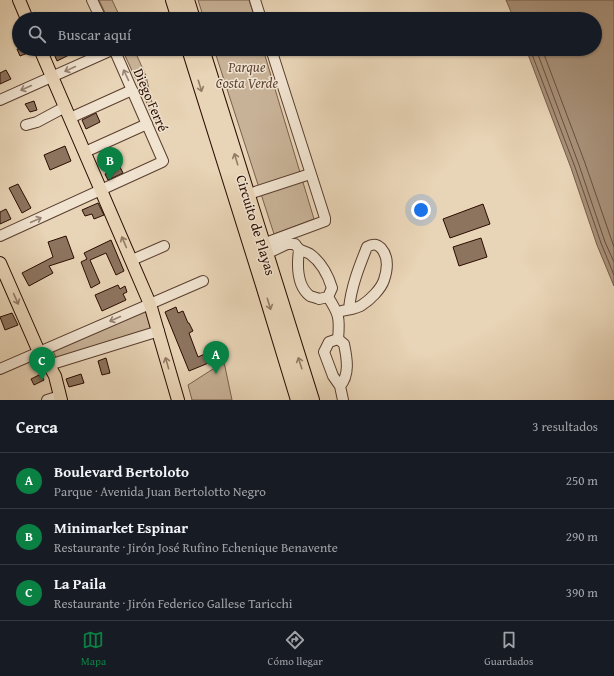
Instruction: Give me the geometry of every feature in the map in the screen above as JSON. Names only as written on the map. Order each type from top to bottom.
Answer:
[{"type":"highway","points":[[173,0],[177,12]]},
{"type":"highway","points":[[187,0],[191,12]]},
{"type":"highway","name":"Circuito de Playas","points":[[191,56],[298,400]]},
{"type":"highway","name":"Circuito de Playas","points":[[204,56],[312,400]]},
{"type":"main road","points":[[19,0],[24,12]]},
{"type":"main road","points":[[43,56],[150,304],[178,400]]},
{"type":"main road","points":[[0,263],[39,352],[55,376],[61,398]]},
{"type":"street","points":[[92,0],[98,12]]},
{"type":"street","points":[[255,0],[259,12]]},
{"type":"street","points":[[0,100],[98,56]]},
{"type":"street","name":"Diego Ferré","points":[[102,191],[163,161],[117,56]]},
{"type":"street","points":[[264,249],[325,221],[273,56]]},
{"type":"street","points":[[26,125],[132,90]]},
{"type":"street","points":[[85,152],[147,124]]},
{"type":"street","points":[[255,192],[310,174]]},
{"type":"street","points":[[0,236],[102,191]]},
{"type":"street","points":[[264,249],[287,244],[295,244],[299,250],[298,272],[302,286],[310,295],[319,299],[328,297]]},
{"type":"street","points":[[338,312],[361,306],[373,295],[384,281],[388,266],[386,253],[378,245],[372,244],[367,247],[355,278],[349,309]]},
{"type":"street","points":[[132,260],[164,246]]},
{"type":"street","points":[[299,250],[310,254],[328,274],[332,288],[328,297]]},
{"type":"street","points":[[0,369],[203,281]]},
{"type":"street","points":[[328,297],[338,312],[338,339]]},
{"type":"street","points":[[49,365],[158,331]]},
{"type":"street","points":[[338,339],[344,344],[347,370],[344,382],[340,386]]},
{"type":"street","points":[[338,339],[329,342],[324,352],[333,376],[340,386],[343,400]]},
{"type":"street","points":[[47,400],[61,398]]},
{"type":"green space","points":[[99,0],[112,0],[118,12],[105,12]]},
{"type":"green space","name":"Parque Costa Verde","points":[[198,0],[249,0],[253,12],[202,12]]},
{"type":"green space","points":[[125,56],[137,56],[146,76],[157,125]]},
{"type":"green space","name":"Parque Costa Verde","points":[[216,56],[265,56],[314,219],[274,234]]},
{"type":"green space","points":[[145,309],[151,328],[56,358],[52,348]]},
{"type":"green space","points":[[224,362],[232,400],[192,400],[188,385]]},
{"type":"water","points":[[506,0],[614,0],[614,286],[597,245],[571,168],[529,56],[602,56],[602,12],[511,12]]},
{"type":"building","points":[[55,56],[67,56],[57,61]]},
{"type":"building","points":[[6,70],[11,79],[0,84],[0,73]]},
{"type":"building","points":[[34,101],[37,110],[30,112],[25,104]]},
{"type":"building","points":[[96,113],[100,122],[86,129],[82,120]]},
{"type":"building","points":[[65,146],[71,161],[50,170],[44,155]]},
{"type":"building","points":[[120,167],[123,173],[108,180],[105,174]]},
{"type":"building","points":[[18,184],[31,208],[22,213],[9,188]]},
{"type":"building","points":[[98,203],[104,215],[94,219],[92,214],[85,216],[82,210]]},
{"type":"building","points":[[483,204],[490,224],[450,238],[443,219]]},
{"type":"building","points":[[6,209],[11,219],[0,224],[0,212]]},
{"type":"building","points":[[66,236],[74,258],[49,266],[53,273],[29,286],[22,273],[53,257],[48,242]]},
{"type":"building","points":[[481,238],[487,257],[459,266],[453,247]]},
{"type":"building","points":[[111,240],[124,271],[116,275],[106,253],[90,260],[100,283],[91,288],[81,262],[87,259],[84,253]]},
{"type":"building","points":[[118,285],[120,289],[125,286],[127,292],[123,294],[126,300],[102,311],[95,295]]},
{"type":"building","points":[[176,307],[178,313],[183,311],[193,331],[189,333],[198,357],[207,353],[211,362],[189,371],[165,312]]},
{"type":"building","points":[[12,313],[18,325],[5,330],[0,317]]},
{"type":"building","points":[[106,358],[110,373],[102,375],[98,361]]},
{"type":"building","points":[[41,374],[44,380],[34,385],[31,379]]},
{"type":"building","points":[[81,374],[84,383],[69,387],[66,379]]},
{"type":"place","name":"Minimarket Espinar","points":[[110,180]]},
{"type":"place","name":"Boulevard Bertoloto","points":[[216,374]]},
{"type":"place","name":"La Paila","points":[[42,380]]}]
